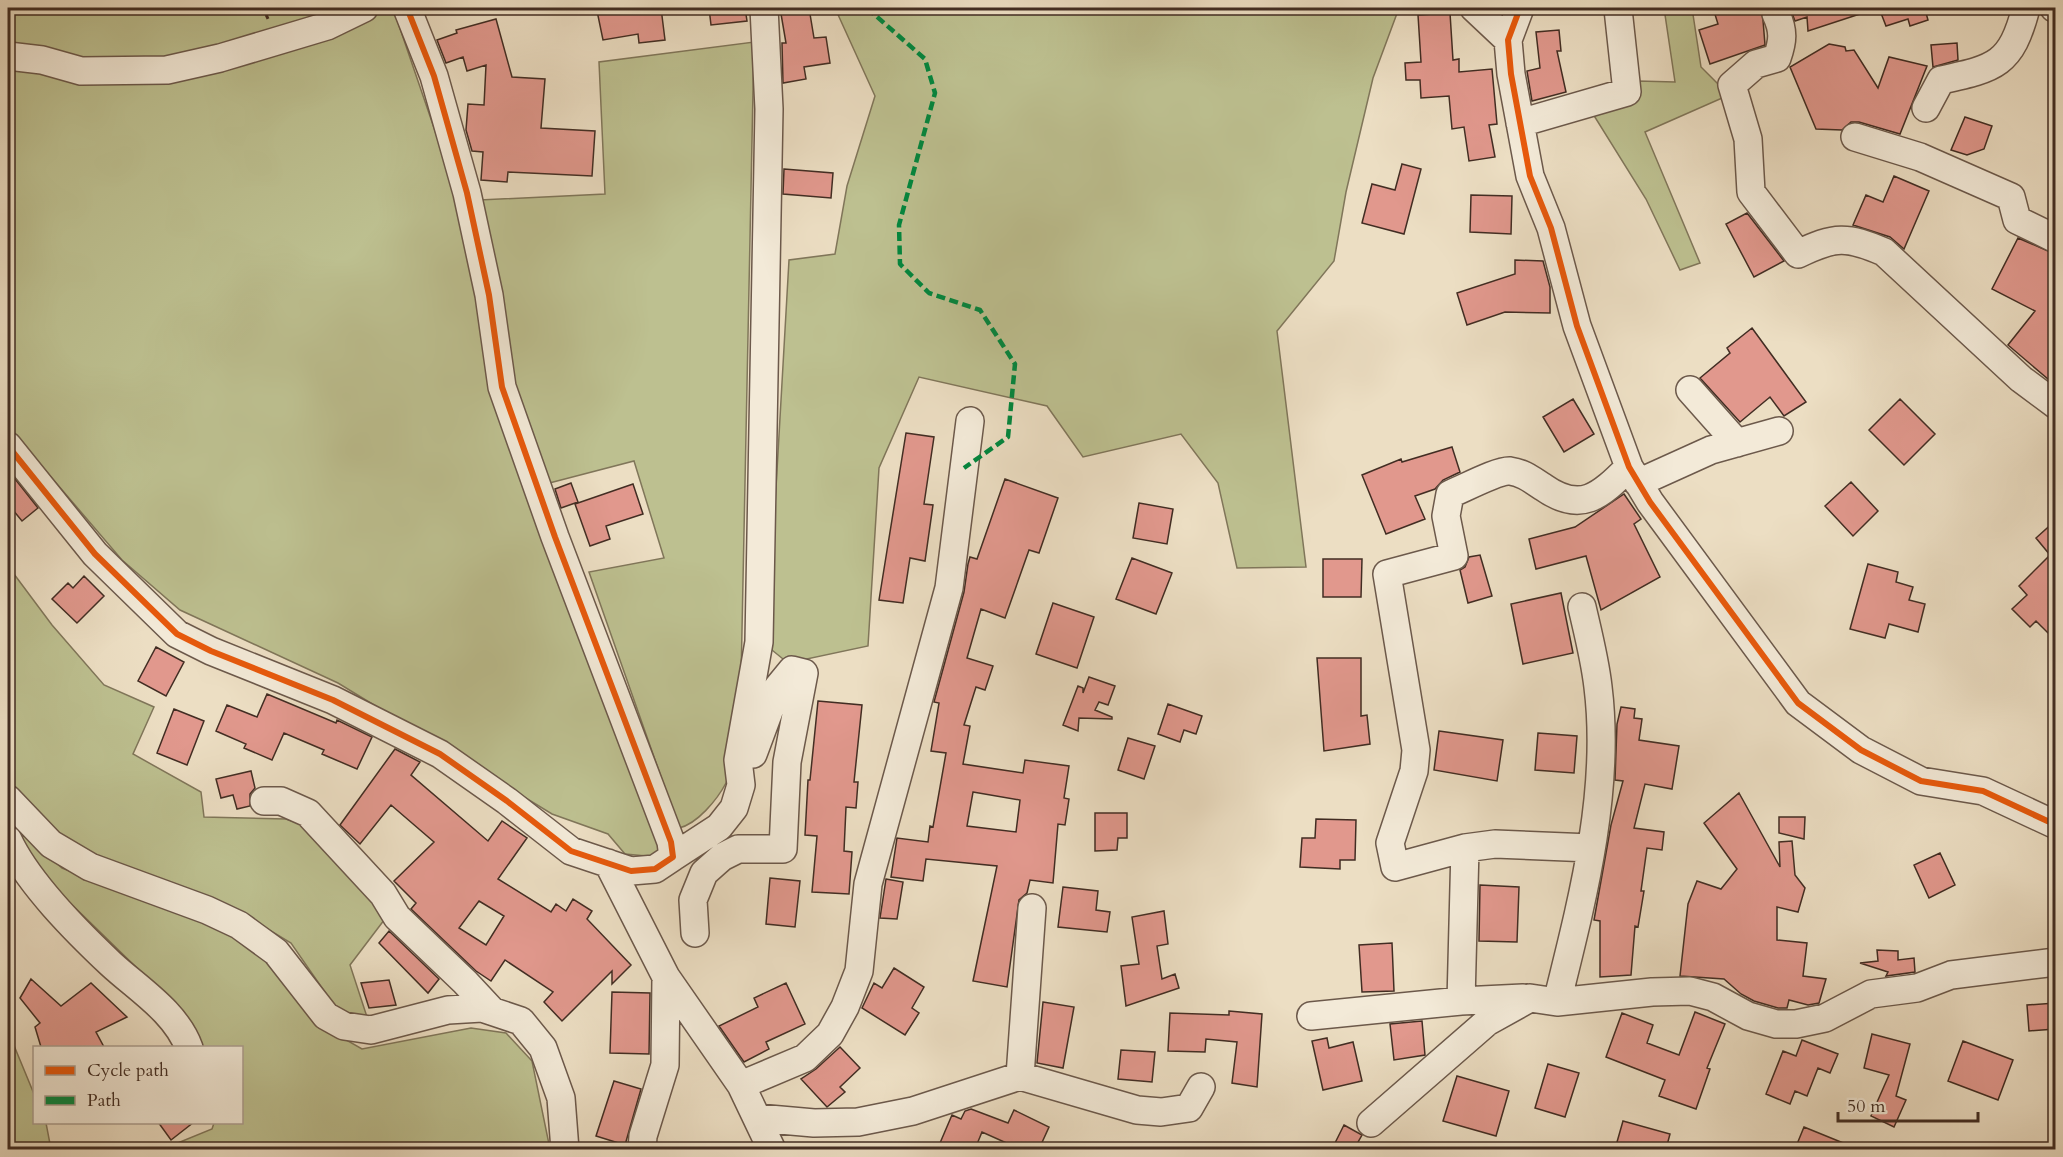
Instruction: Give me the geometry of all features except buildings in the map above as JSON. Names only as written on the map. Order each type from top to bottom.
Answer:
[{"type":"street","points":[[8,56],[42,60],[81,71],[168,70],[220,58],[327,26],[364,8]]},
{"type":"street","points":[[407,8],[434,76],[467,193],[489,295],[502,387],[555,537],[671,842],[673,857]]},
{"type":"street","points":[[741,785],[738,760],[759,642],[769,109],[764,8]]},
{"type":"street","points":[[1473,8],[1508,40]]},
{"type":"street","points":[[1520,8],[1508,40],[1530,176],[1551,228],[1577,326],[1634,475],[1798,703],[1861,750],[1921,781],[1983,790],[2055,825]]},
{"type":"street","points":[[1926,108],[1941,80],[1995,65],[2019,34],[2026,8]]},
{"type":"street","points":[[1520,123],[1627,92],[1618,9]]},
{"type":"street","points":[[1776,14],[1783,28],[1782,43],[1777,58],[1756,64],[1732,85],[1748,139],[1750,192],[1798,254],[1840,238],[1866,244],[1884,252],[2021,379],[2055,405]]},
{"type":"street","points":[[1855,137],[1920,157],[2011,197],[2017,220],[2055,239]]},
{"type":"street","points":[[1690,390],[1737,443]]},
{"type":"street","points":[[741,1085],[805,1058],[830,1034],[845,1007],[859,971],[868,884],[949,588],[970,422]]},
{"type":"street","points":[[1591,848],[1495,844],[1465,848],[1395,867],[1390,843],[1414,771],[1416,750],[1387,574],[1454,556],[1446,516],[1450,494],[1508,471],[1526,475],[1561,500],[1580,501],[1604,492],[1634,475],[1779,431]]},
{"type":"street","points":[[8,446],[95,554],[177,634],[391,727],[440,754],[507,801],[571,851],[631,871],[656,869],[719,828],[734,808],[778,687],[792,670],[804,673],[787,762],[783,849],[738,849],[722,857],[704,873],[693,900],[695,933]]},
{"type":"street","points":[[1557,1002],[1591,848],[1598,787],[1600,733],[1598,687],[1582,607]]},
{"type":"street","points":[[8,799],[51,844],[90,867],[207,910],[239,926],[276,952],[326,1016],[344,1026],[371,1030],[448,1010],[482,1008],[521,1021],[543,1048],[561,1098],[565,1149]]},
{"type":"street","points":[[264,801],[281,801],[308,813],[383,894],[397,917],[465,981],[492,1011]]},
{"type":"street","points":[[8,840],[17,860],[61,911],[109,962],[183,1032],[189,1046]]},
{"type":"street","points":[[1461,1001],[1465,848]]},
{"type":"street","points":[[609,863],[666,978],[741,1085],[772,1149]]},
{"type":"street","points":[[1020,1076],[1032,908]]},
{"type":"street","points":[[1311,1016],[1461,1001],[1530,998],[1557,1002],[1652,992],[1690,991],[1713,997],[1748,1016],[1776,1024],[1796,1024],[1825,1018],[1871,994],[1917,988],[1952,975],[2055,962]]},
{"type":"street","points":[[642,1149],[643,1136],[665,1065],[666,978]]},
{"type":"street","points":[[1371,1124],[1487,1022],[1530,998]]},
{"type":"street","points":[[758,1118],[814,1123],[858,1122],[913,1111],[1020,1076],[1137,1110],[1161,1112],[1190,1108],[1202,1087]]},
{"type":"green space","points":[[8,8],[393,8],[459,201],[605,194],[599,62],[754,42],[740,728],[733,763],[726,783],[706,810],[686,826],[679,828],[589,572],[664,558],[634,461],[534,487],[671,847],[657,857],[625,854],[608,834],[552,814],[338,683],[180,610],[122,560],[45,470],[8,433]]},
{"type":"green space","points":[[835,8],[1399,8],[1373,78],[1346,192],[1334,261],[1277,331],[1306,567],[1237,568],[1218,483],[1181,434],[1083,457],[1047,406],[919,377],[879,468],[868,646],[788,663],[767,646],[789,260],[835,254],[847,186],[875,96]]},
{"type":"green space","points":[[1664,8],[1692,8],[1701,67],[1729,95],[1645,132],[1700,263],[1680,270],[1646,199],[1588,106],[1638,81],[1675,82]]},
{"type":"green space","points":[[8,566],[52,625],[104,685],[154,707],[133,754],[201,792],[204,817],[286,819],[330,834],[397,903],[350,965],[368,1020],[338,1011],[291,943],[253,920],[108,862],[61,837],[14,786],[8,787]]},
{"type":"green space","points":[[18,827],[62,868],[227,931],[274,968],[325,1028],[362,1049],[471,1028],[506,1033],[532,1061],[550,1149],[163,1149],[212,1129],[214,1124],[243,1124],[243,1046],[199,1046],[182,1012],[60,893],[22,849]]},
{"type":"green space","points":[[8,1031],[33,1092],[33,1124],[46,1124],[51,1149],[8,1149]]},
{"type":"marked path","points":[[867,8],[925,59],[935,93],[899,225],[900,264],[929,293],[980,310],[1015,364],[1008,437],[964,468]]},
{"type":"cycle path","points":[[8,446],[95,554],[177,634],[211,651],[333,700],[440,754],[507,801],[571,851],[631,871],[655,869],[673,857],[671,842],[555,537],[502,387],[489,295],[467,193],[434,76],[407,8]]},
{"type":"cycle path","points":[[1520,8],[1508,40],[1511,74],[1530,176],[1551,228],[1577,326],[1629,467],[1650,502],[1798,703],[1861,750],[1921,781],[1983,791],[2056,825]]}]
